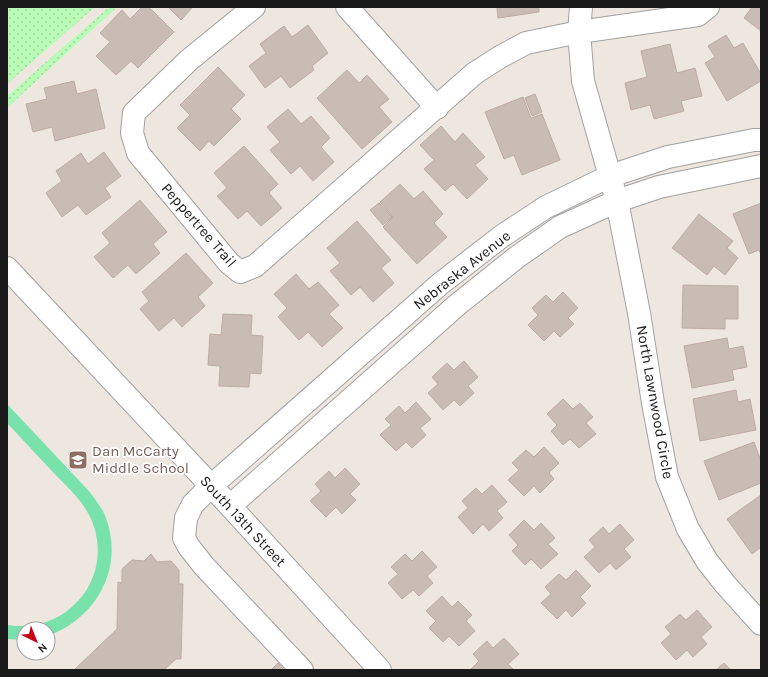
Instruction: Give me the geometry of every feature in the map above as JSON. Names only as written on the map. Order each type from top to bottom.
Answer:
[{"type":"street","name":"Peppertree Trail","points":[[254,7],[189,60],[134,113],[132,133],[138,153],[229,263],[240,272],[255,266],[475,73],[500,57],[526,43],[579,32],[698,15],[708,7]]},
{"type":"street","points":[[347,7],[436,108]]},
{"type":"street","name":"North Lawnwood Circle","points":[[581,7],[579,32],[583,81],[616,201],[639,313],[652,403],[667,477],[688,529],[698,547],[725,584],[761,624]]},
{"type":"street","name":"Nebraska Avenue","points":[[302,670],[204,566],[189,547],[184,538],[186,518],[193,504],[211,486],[440,284],[502,236],[546,207],[610,176],[668,158],[754,140],[761,140]]},
{"type":"street","name":"Nebraska Avenue","points":[[230,506],[457,305],[517,257],[560,227],[616,201],[659,186],[761,166]]},
{"type":"street","name":"South 13th Street","points":[[7,268],[230,506],[380,670]]},
{"type":"street","points":[[440,284],[457,305]]},
{"type":"street","points":[[312,397],[331,418]]},
{"type":"green space","points":[[7,7],[95,7],[7,84]]},
{"type":"green space","points":[[109,7],[117,7],[7,108],[7,96]]},
{"type":"green space","points":[[7,404],[87,489],[103,511],[110,531],[112,550],[110,568],[104,586],[94,602],[81,616],[56,632],[56,621],[48,621],[63,614],[71,608],[86,591],[92,580],[98,556],[95,531],[85,508],[73,493],[7,423]]},
{"type":"green space","points":[[7,625],[16,626],[16,640],[7,639]]},
{"type":"building","points":[[142,7],[149,7],[174,32],[138,68],[131,61],[116,75],[96,56],[110,42],[100,33],[122,10],[130,19]]},
{"type":"building","points":[[168,7],[193,7],[181,20]]},
{"type":"building","points":[[497,7],[539,7],[539,12],[498,18]]},
{"type":"building","points":[[752,7],[761,7],[761,31],[744,18]]},
{"type":"building","points":[[308,25],[328,53],[312,66],[314,70],[290,88],[281,76],[265,88],[249,66],[266,53],[260,44],[284,26],[292,37]]},
{"type":"building","points":[[726,35],[734,48],[743,43],[761,74],[761,81],[727,101],[705,63],[715,57],[708,46]]},
{"type":"building","points":[[670,44],[677,73],[695,68],[702,96],[681,101],[684,111],[654,119],[650,105],[631,110],[625,83],[647,77],[641,51]]},
{"type":"building","points":[[218,67],[245,95],[231,109],[241,119],[214,146],[209,141],[200,151],[177,128],[190,115],[180,105]]},
{"type":"building","points":[[347,70],[359,83],[367,75],[389,99],[379,107],[392,122],[362,149],[317,98]]},
{"type":"building","points":[[74,81],[77,94],[96,89],[105,128],[55,141],[52,127],[33,132],[26,104],[47,99],[44,88]]},
{"type":"building","points":[[535,94],[542,112],[532,116],[525,98]]},
{"type":"building","points":[[523,97],[531,118],[542,114],[560,160],[522,175],[514,155],[504,159],[485,112]]},
{"type":"building","points":[[288,109],[301,124],[311,116],[330,138],[321,147],[334,162],[313,181],[300,166],[291,174],[270,150],[280,142],[267,127]]},
{"type":"building","points":[[441,126],[455,142],[463,133],[485,157],[475,165],[488,179],[467,199],[453,184],[445,191],[424,169],[434,160],[420,145]]},
{"type":"building","points":[[244,146],[278,184],[269,193],[282,208],[261,226],[247,211],[238,219],[217,196],[227,188],[214,173]]},
{"type":"building","points":[[104,152],[121,176],[105,188],[111,197],[86,215],[78,205],[62,217],[46,193],[62,181],[56,171],[81,153],[88,164]]},
{"type":"building","points":[[400,184],[414,199],[423,191],[443,214],[434,223],[447,237],[417,264],[383,227],[393,217],[380,202]]},
{"type":"building","points":[[140,200],[167,232],[153,244],[160,253],[136,274],[128,265],[113,278],[94,257],[110,243],[102,233]]},
{"type":"building","points":[[379,203],[392,217],[383,225],[370,210]]},
{"type":"building","points":[[761,203],[761,255],[759,250],[749,254],[733,214]]},
{"type":"building","points":[[699,214],[733,241],[727,248],[738,258],[725,275],[714,266],[707,275],[672,248]]},
{"type":"building","points":[[357,221],[391,260],[381,268],[394,283],[373,302],[360,287],[351,295],[330,271],[340,263],[327,248]]},
{"type":"building","points":[[186,253],[213,283],[198,297],[205,306],[182,327],[174,318],[159,331],[140,309],[149,301],[142,292]]},
{"type":"building","points":[[296,274],[309,289],[318,282],[339,305],[329,314],[343,328],[322,347],[308,332],[299,340],[278,317],[287,308],[274,294]]},
{"type":"building","points":[[683,285],[738,286],[738,319],[725,319],[725,329],[682,328]]},
{"type":"building","points":[[563,292],[578,308],[568,318],[574,324],[560,337],[554,331],[544,341],[528,325],[538,315],[532,308],[546,295],[553,302]]},
{"type":"building","points":[[223,314],[252,315],[251,335],[263,336],[261,374],[250,373],[249,387],[219,386],[220,366],[208,365],[210,334],[221,335]]},
{"type":"building","points":[[727,338],[729,349],[743,346],[747,367],[732,370],[734,380],[692,388],[684,346]]},
{"type":"building","points":[[464,361],[478,377],[468,386],[474,393],[460,406],[454,400],[443,410],[428,393],[438,384],[432,377],[447,363],[454,370]]},
{"type":"building","points":[[736,390],[738,402],[750,399],[756,430],[700,441],[693,399]]},
{"type":"building","points":[[563,399],[573,409],[580,403],[593,417],[586,423],[596,434],[579,448],[570,439],[563,445],[551,431],[557,425],[547,414]]},
{"type":"building","points":[[416,402],[431,419],[420,428],[426,435],[412,448],[406,442],[396,451],[380,435],[391,425],[385,419],[399,406],[405,413]]},
{"type":"building","points":[[754,442],[761,461],[761,483],[719,500],[704,461]]},
{"type":"building","points":[[544,447],[559,463],[549,473],[554,479],[540,493],[534,486],[524,496],[508,480],[519,470],[512,463],[526,450],[534,457]]},
{"type":"building","points":[[345,468],[360,484],[350,494],[356,500],[342,514],[336,507],[326,517],[310,501],[321,491],[315,484],[329,471],[335,478]]},
{"type":"building","points":[[492,485],[507,502],[497,511],[503,518],[489,531],[483,524],[473,534],[458,517],[468,508],[462,501],[476,488],[482,494]]},
{"type":"building","points":[[761,495],[761,547],[752,554],[727,519]]},
{"type":"building","points":[[524,520],[534,530],[541,523],[555,538],[548,544],[558,554],[541,569],[531,559],[525,565],[512,551],[518,545],[509,535]]},
{"type":"building","points":[[620,524],[634,540],[624,549],[631,557],[616,570],[610,563],[599,573],[584,557],[595,547],[589,540],[603,527],[609,534]]},
{"type":"building","points":[[422,551],[437,567],[427,576],[433,583],[419,596],[413,590],[402,599],[388,583],[398,574],[391,567],[405,554],[412,561]]},
{"type":"building","points":[[151,554],[157,562],[171,561],[179,570],[179,584],[183,584],[181,659],[176,659],[164,670],[74,670],[117,629],[118,582],[122,583],[122,569],[132,560],[144,561]]},
{"type":"building","points":[[576,570],[591,586],[580,597],[586,603],[572,617],[566,610],[557,619],[541,603],[551,594],[545,587],[559,574],[566,580]]},
{"type":"building","points":[[442,596],[452,607],[458,601],[472,615],[466,621],[475,631],[459,646],[449,636],[443,642],[429,628],[436,621],[426,611]]},
{"type":"building","points":[[697,610],[712,627],[701,637],[707,644],[693,657],[687,650],[676,660],[661,643],[671,634],[665,627],[680,614],[686,620]]},
{"type":"building","points":[[504,638],[519,654],[508,664],[514,670],[470,670],[479,661],[473,654],[487,641],[493,648]]},
{"type":"building","points":[[278,663],[284,670],[271,670]]},
{"type":"building","points":[[724,663],[731,670],[716,670]]},
{"type":"place","name":"Dan McCarty Middle School","points":[[78,460]]}]
